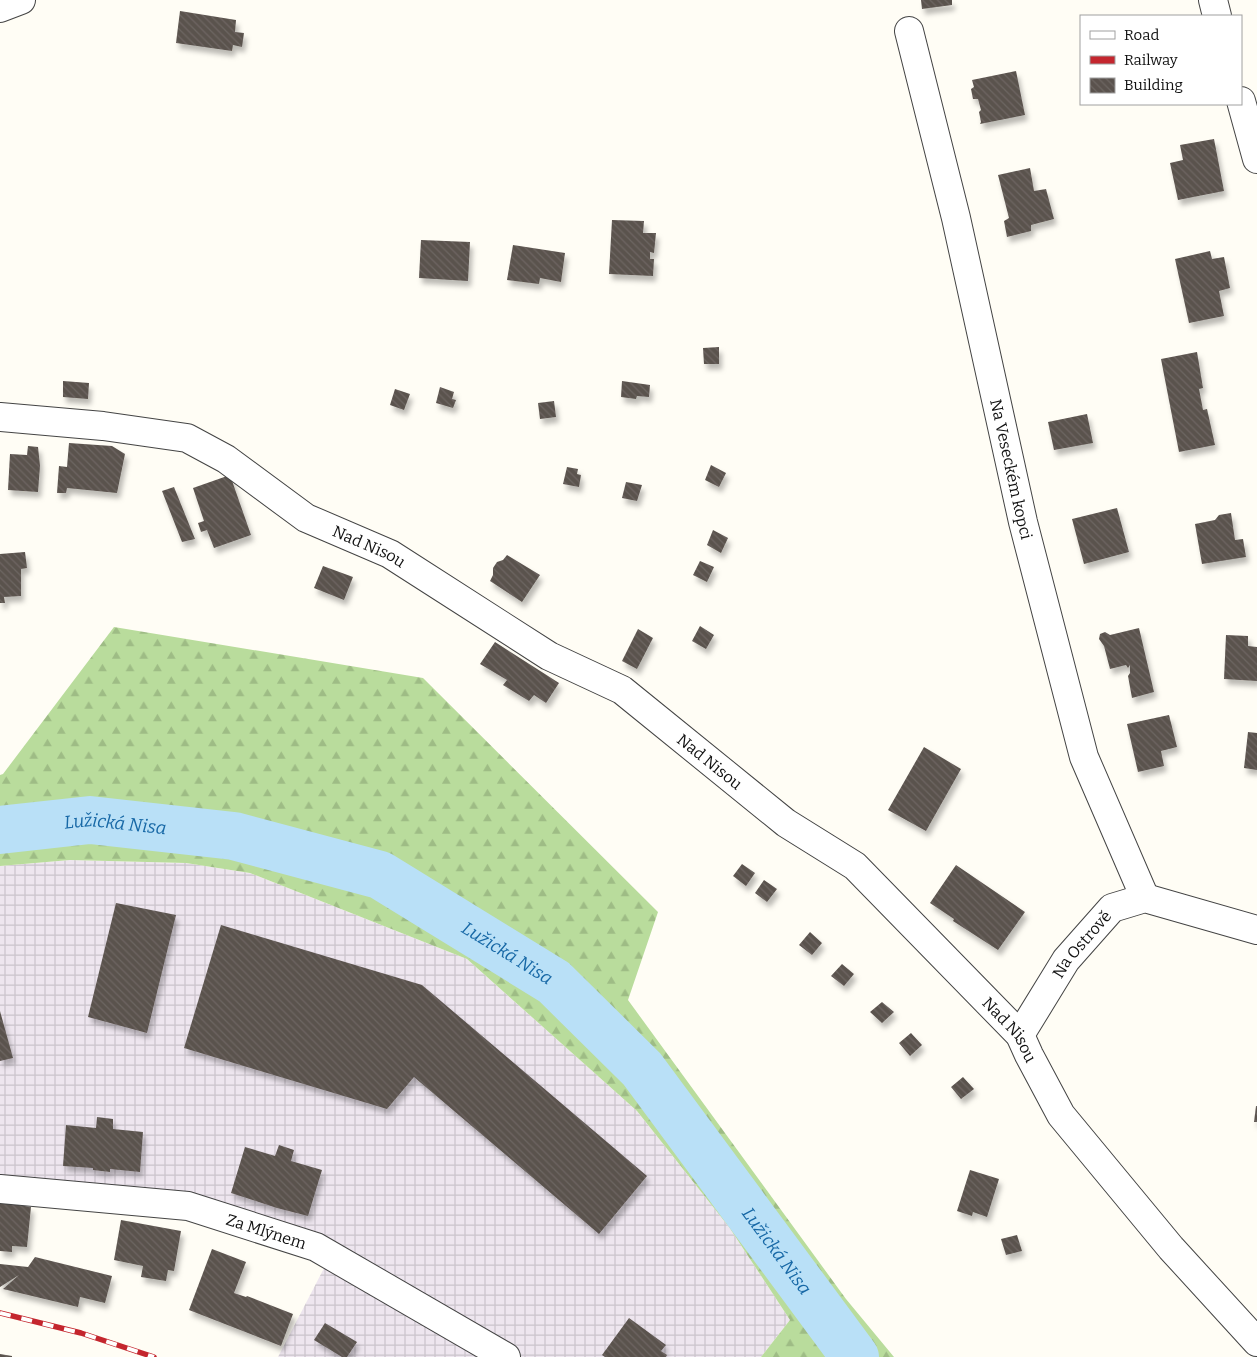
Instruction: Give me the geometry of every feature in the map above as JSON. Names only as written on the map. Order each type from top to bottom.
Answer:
[{"type":"street","points":[[0,8],[22,0]]},
{"type":"street","points":[[1213,0],[1217,15]]},
{"type":"street","name":"Na Veseckém kopci","points":[[909,31],[956,218],[1022,522],[1084,756],[1146,898]]},
{"type":"street","points":[[1242,104],[1257,159]]},
{"type":"street","name":"Nad Nisou","points":[[0,417],[104,426],[187,438],[226,459],[306,518],[390,554],[549,656],[622,690],[786,823],[855,866],[1020,1035],[1061,1115],[1171,1248],[1257,1342]]},
{"type":"street","points":[[1146,898],[1257,930]]},
{"type":"street","name":"Na Ostrově","points":[[1020,1035],[1066,960],[1112,908],[1146,898]]},
{"type":"street","name":"Za Mlýnem","points":[[0,1188],[188,1206],[316,1247],[506,1357]]},
{"type":"shaded area","points":[[70,860],[186,863],[250,873],[467,959],[637,1111],[729,1227],[790,1320],[761,1357],[278,1357],[336,1245],[210,1199],[0,1176],[0,866]]},
{"type":"green space","points":[[114,627],[423,678],[658,912],[628,1000],[846,1299],[894,1357],[761,1357],[790,1320],[729,1227],[637,1111],[467,959],[250,873],[186,863],[70,860],[0,866],[0,775],[3,774]]},
{"type":"building","points":[[921,0],[952,0],[952,5],[922,9]]},
{"type":"building","points":[[180,11],[236,20],[235,32],[244,33],[242,47],[233,45],[232,51],[176,43]]},
{"type":"building","points":[[1016,71],[1025,115],[980,124],[979,112],[981,110],[978,99],[973,99],[971,89],[974,87],[972,80]]},
{"type":"building","points":[[1214,139],[1224,191],[1178,200],[1170,163],[1183,160],[1180,145]]},
{"type":"building","points":[[1030,168],[1034,191],[1046,189],[1054,219],[1031,225],[1031,231],[1007,237],[1004,221],[1009,218],[998,175]]},
{"type":"building","points":[[612,220],[644,221],[643,233],[656,233],[654,253],[650,252],[650,259],[654,259],[653,276],[609,274]]},
{"type":"building","points":[[421,240],[470,242],[468,281],[419,278]]},
{"type":"building","points":[[513,245],[565,253],[561,282],[540,278],[539,284],[507,280]]},
{"type":"building","points":[[1210,251],[1212,259],[1224,257],[1230,288],[1219,291],[1224,316],[1189,323],[1175,259]]},
{"type":"building","points":[[719,347],[719,364],[704,364],[703,348]]},
{"type":"building","points":[[1197,352],[1203,388],[1199,389],[1203,410],[1207,409],[1215,445],[1179,452],[1161,359]]},
{"type":"building","points":[[63,381],[89,383],[88,399],[63,397]]},
{"type":"building","points":[[622,381],[650,385],[649,397],[637,396],[636,399],[621,397]]},
{"type":"building","points":[[440,387],[454,392],[452,399],[456,400],[453,408],[436,403]]},
{"type":"building","points":[[395,389],[410,394],[404,410],[390,405]]},
{"type":"building","points":[[554,401],[556,417],[540,419],[538,403]]},
{"type":"building","points":[[1087,414],[1093,443],[1054,450],[1048,422]]},
{"type":"building","points":[[69,443],[112,446],[125,454],[117,493],[67,488],[66,493],[57,493],[59,466],[67,467]]},
{"type":"building","points":[[28,446],[38,447],[40,466],[38,492],[8,490],[10,454],[27,455]]},
{"type":"building","points":[[711,465],[726,473],[719,487],[705,480]]},
{"type":"building","points":[[567,467],[578,469],[577,474],[581,475],[579,487],[563,484]]},
{"type":"building","points":[[230,475],[251,535],[214,548],[207,530],[201,532],[198,523],[204,521],[193,488]]},
{"type":"building","points":[[626,482],[642,485],[637,501],[622,498]]},
{"type":"building","points":[[174,487],[195,539],[182,542],[162,491]]},
{"type":"building","points":[[1117,508],[1129,552],[1084,564],[1072,519]]},
{"type":"building","points":[[1231,513],[1235,540],[1243,539],[1246,557],[1202,564],[1195,524],[1215,520],[1219,515]]},
{"type":"building","points":[[713,530],[728,538],[721,553],[707,545]]},
{"type":"building","points":[[25,552],[27,568],[21,569],[21,596],[4,597],[5,603],[0,603],[0,554]]},
{"type":"building","points":[[507,555],[540,575],[522,602],[490,581],[493,575],[493,568],[497,562],[503,560]]},
{"type":"building","points":[[700,561],[714,567],[707,582],[693,575]]},
{"type":"building","points":[[323,566],[353,577],[344,600],[314,588]]},
{"type":"building","points":[[700,626],[714,635],[706,649],[692,641]]},
{"type":"building","points":[[1139,628],[1154,692],[1132,698],[1128,676],[1130,665],[1128,668],[1126,665],[1110,669],[1104,646],[1099,639],[1100,634],[1105,632],[1110,635]]},
{"type":"building","points":[[638,629],[653,638],[637,669],[622,661]]},
{"type":"building","points":[[1226,635],[1248,636],[1248,646],[1257,647],[1257,681],[1224,679]]},
{"type":"building","points":[[495,642],[559,683],[546,703],[534,695],[529,701],[503,685],[507,680],[480,664]]},
{"type":"building","points":[[1169,715],[1177,747],[1161,751],[1164,766],[1138,772],[1127,724]]},
{"type":"building","points":[[1248,732],[1257,733],[1257,770],[1244,768]]},
{"type":"building","points":[[924,747],[961,769],[926,831],[888,810]]},
{"type":"building","points":[[742,864],[755,873],[746,886],[733,876]]},
{"type":"building","points":[[956,865],[1025,912],[998,950],[953,921],[954,919],[930,903]]},
{"type":"building","points":[[764,880],[777,889],[767,902],[755,893]]},
{"type":"building","points":[[116,903],[176,915],[147,1033],[88,1017]]},
{"type":"building","points":[[221,925],[422,985],[647,1176],[599,1234],[414,1077],[387,1109],[184,1048]]},
{"type":"building","points":[[810,932],[822,943],[812,955],[799,945]]},
{"type":"building","points":[[842,964],[854,974],[844,986],[831,976]]},
{"type":"building","points":[[882,1002],[894,1012],[882,1023],[870,1012]]},
{"type":"building","points":[[0,1011],[13,1058],[0,1061]]},
{"type":"building","points":[[911,1033],[922,1045],[910,1056],[899,1043]]},
{"type":"building","points":[[963,1077],[974,1089],[961,1099],[951,1087]]},
{"type":"building","points":[[1256,1106],[1257,1122],[1254,1122]]},
{"type":"building","points":[[97,1117],[113,1119],[113,1129],[143,1132],[140,1172],[110,1169],[110,1172],[93,1170],[93,1168],[63,1166],[66,1125],[96,1128]]},
{"type":"building","points":[[279,1145],[294,1150],[291,1161],[322,1170],[308,1216],[231,1193],[245,1147],[275,1156]]},
{"type":"building","points":[[970,1170],[999,1179],[987,1217],[973,1212],[972,1216],[957,1211]]},
{"type":"building","points":[[0,1202],[31,1207],[27,1247],[12,1246],[12,1252],[0,1251]]},
{"type":"building","points":[[121,1220],[181,1231],[174,1271],[168,1270],[166,1281],[141,1277],[143,1266],[114,1260]]},
{"type":"building","points":[[1017,1235],[1022,1251],[1006,1255],[1001,1239]]},
{"type":"building","points":[[212,1249],[246,1262],[234,1293],[247,1296],[293,1314],[281,1346],[189,1310]]},
{"type":"building","points":[[35,1257],[112,1276],[105,1303],[80,1297],[78,1307],[3,1289],[19,1275],[0,1287],[0,1264],[28,1267]]},
{"type":"building","points":[[629,1318],[666,1345],[661,1351],[667,1355],[666,1357],[605,1357],[602,1355]]},
{"type":"building","points":[[325,1323],[357,1342],[347,1357],[342,1357],[314,1340]]},
{"type":"building","points":[[0,1354],[12,1356],[12,1357],[0,1357]]},
{"type":"waterway","name":"Lužická Nisa","points":[[0,830],[90,820],[234,836],[380,875],[554,982],[642,1069],[855,1357]]},
{"type":"railway","points":[[0,1313],[81,1333],[154,1357]]}]
